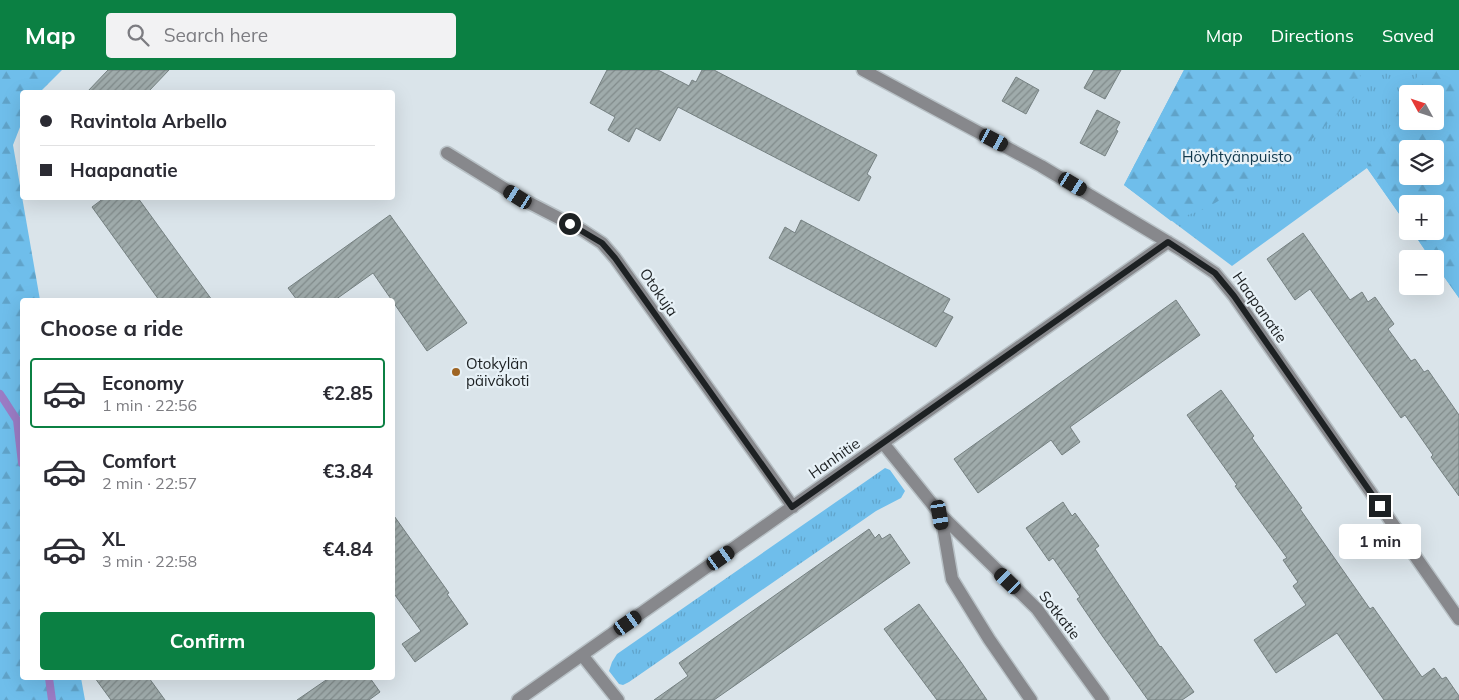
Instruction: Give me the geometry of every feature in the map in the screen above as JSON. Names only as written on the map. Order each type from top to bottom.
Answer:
[{"type":"street","name":"Haapanatie","points":[[864,70],[1041,166],[1168,242],[1215,273],[1234,296],[1459,619]]},
{"type":"street","name":"Otokuja","points":[[447,153],[518,197],[582,230],[602,243],[615,258],[792,507]]},
{"type":"street","name":"Hanhitie","points":[[518,700],[1168,242]]},
{"type":"street","name":"Sotkatie","points":[[884,443],[940,515],[1037,609],[1103,700]]},
{"type":"street","name":"Sotkatie","points":[[940,515],[952,580],[989,639],[1031,700]]},
{"type":"street","points":[[582,655],[618,700]]},
{"type":"green space","points":[[0,70],[62,70],[42,90],[20,90],[20,127],[13,145],[20,185],[20,200],[23,200],[40,298],[20,298],[20,680],[81,680],[85,700],[0,700]]},
{"type":"green space","name":"Höyhtyänpuisto","points":[[1184,70],[1459,70],[1459,298],[1444,277],[1444,250],[1425,250],[1418,240],[1444,240],[1444,195],[1399,195],[1399,214],[1367,168],[1232,266],[1124,185]]},
{"type":"green space","points":[[1184,70],[1359,70],[1362,89],[1303,148],[1207,208],[1171,221],[1124,185]]},
{"type":"green space","points":[[1422,70],[1455,70],[1459,73],[1459,298],[1444,277],[1444,250],[1425,250],[1418,240],[1444,240],[1444,195],[1399,195],[1399,214],[1367,168],[1399,110],[1399,130],[1444,130],[1444,85],[1413,85]]},
{"type":"green space","points":[[885,468],[890,470],[905,491],[901,498],[876,511],[629,682],[623,685],[619,684],[609,671],[617,654]]},
{"type":"building","points":[[108,70],[169,70],[150,90],[89,90]]},
{"type":"building","points":[[607,70],[658,70],[689,86],[692,80],[696,82],[702,70],[714,70],[877,155],[867,174],[871,177],[859,201],[678,107],[660,141],[636,128],[629,142],[608,130],[615,117],[590,103]]},
{"type":"building","points":[[1094,70],[1121,70],[1105,99],[1084,88]]},
{"type":"building","points":[[1016,77],[1039,90],[1026,114],[1002,101]]},
{"type":"building","points":[[1097,110],[1120,122],[1116,130],[1118,131],[1105,156],[1080,143]]},
{"type":"building","points":[[101,200],[139,200],[211,298],[158,298],[92,207]]},
{"type":"building","points":[[390,215],[467,323],[427,351],[395,305],[395,298],[390,298],[373,273],[338,298],[296,298],[288,288]]},
{"type":"building","points":[[801,220],[950,299],[943,312],[953,317],[936,347],[769,258],[785,227],[795,233]]},
{"type":"building","points":[[1303,233],[1350,300],[1362,292],[1368,302],[1375,297],[1394,324],[1388,329],[1411,361],[1415,359],[1424,372],[1428,370],[1459,415],[1459,496],[1431,457],[1433,455],[1405,415],[1401,418],[1310,289],[1295,300],[1267,259]]},
{"type":"building","points":[[1176,300],[1200,335],[1070,427],[1080,442],[1062,455],[1051,440],[978,493],[954,459]]},
{"type":"building","points":[[1221,390],[1254,436],[1252,438],[1302,508],[1300,509],[1370,609],[1373,607],[1422,677],[1434,668],[1442,679],[1446,677],[1459,696],[1459,700],[1384,700],[1337,633],[1276,673],[1254,640],[1306,605],[1293,586],[1298,582],[1283,560],[1287,558],[1187,415]]},
{"type":"building","points":[[1063,502],[1072,516],[1075,513],[1099,546],[1095,549],[1160,647],[1194,692],[1182,700],[1148,700],[1077,599],[1080,597],[1053,558],[1049,561],[1026,528]]},
{"type":"building","points":[[395,517],[449,593],[447,594],[468,624],[415,662],[402,644],[421,631],[395,595]]},
{"type":"building","points":[[869,529],[875,538],[879,534],[882,539],[890,534],[910,563],[714,700],[654,700],[688,676],[679,663]]},
{"type":"building","points":[[919,604],[987,700],[937,700],[884,629]]},
{"type":"building","points":[[96,680],[150,680],[165,700],[111,700]]},
{"type":"building","points":[[326,680],[371,680],[380,692],[369,700],[297,700]]},
{"type":"waterway","points":[[0,394],[17,420],[20,446]]},
{"type":"waterway","points":[[49,680],[52,700]]},
{"type":"place","name":"Otokylän päiväkoti","points":[[456,372]]},
{"type":"route","points":[[570,224],[602,243],[615,258],[792,507],[1168,242],[1215,273],[1234,296],[1380,506]]}]
